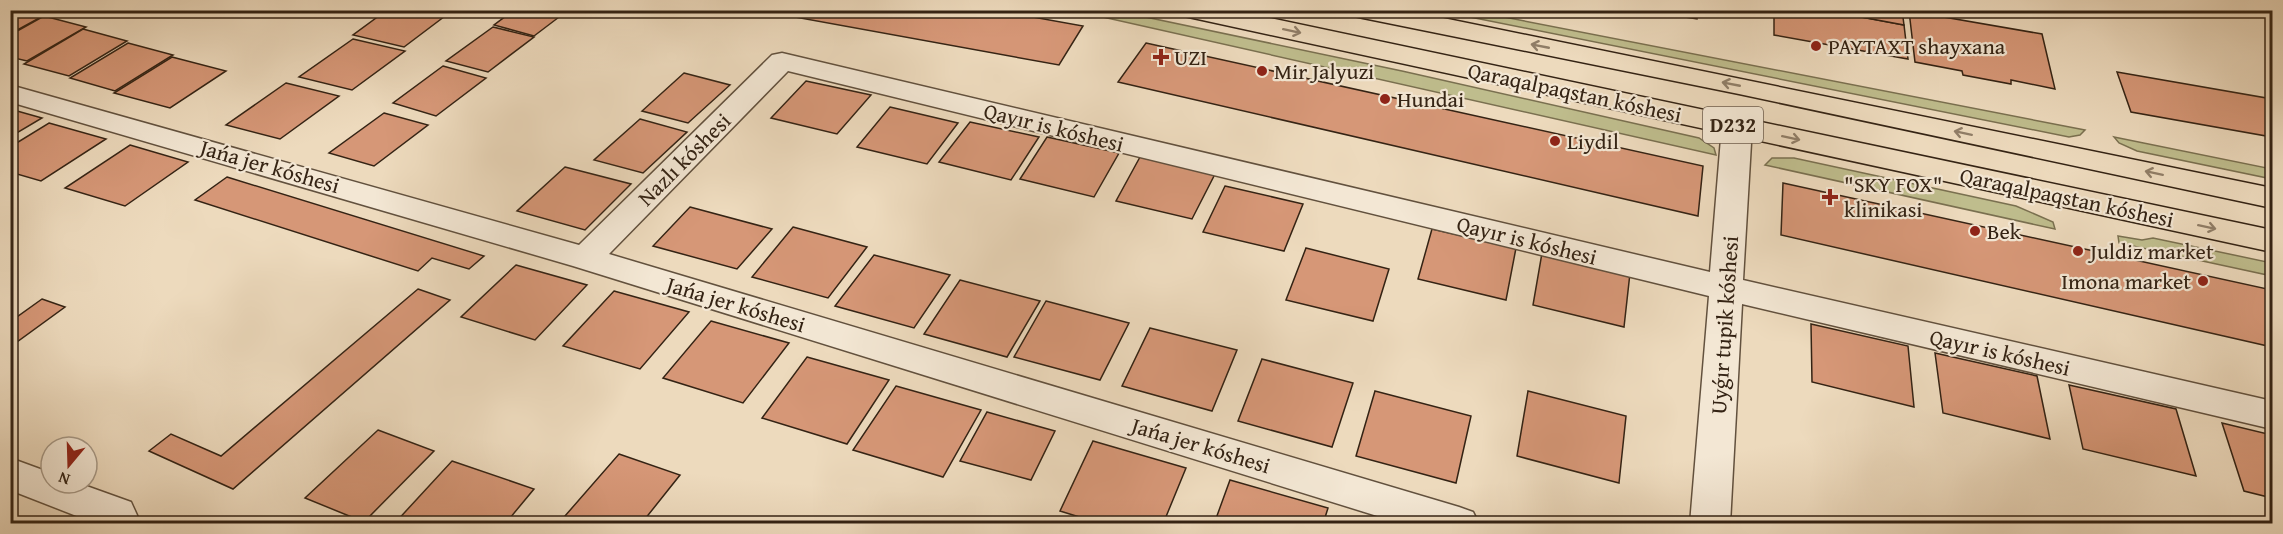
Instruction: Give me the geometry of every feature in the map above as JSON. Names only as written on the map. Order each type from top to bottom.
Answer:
[{"type":"main road","name":"Qaraqalpaqstan kóshesi","points":[[1193,10],[2272,241]]},
{"type":"main road","name":"Qaraqalpaqstan kóshesi","points":[[1363,10],[1727,83],[2272,198]]},
{"type":"street","name":"Nazlı kóshesi","points":[[585,258],[782,61]]},
{"type":"street","name":"Qayır is kóshesi","points":[[782,61],[1726,288],[2272,415]]},
{"type":"street","name":"Jańa jer kóshesi","points":[[10,93],[585,258],[1459,524]]},
{"type":"street","name":"Uyǵır tupik kóshesi","points":[[1710,524],[1737,126]]},
{"type":"street","points":[[10,474],[117,514],[121,524]]},
{"type":"shaded area","points":[[1076,11],[1117,11],[1402,71],[1699,138],[1714,148],[1716,155]]},
{"type":"shaded area","points":[[1448,11],[1473,11],[2085,130],[2080,135],[2069,137]]},
{"type":"shaded area","points":[[2114,137],[2272,169],[2272,179],[2137,151],[2119,143]]},
{"type":"shaded area","points":[[1772,158],[1794,158],[2016,206],[2053,222],[2055,229],[1765,165]]},
{"type":"shaded area","points":[[2118,236],[2142,240],[2153,238],[2272,263],[2272,276],[2119,243]]},
{"type":"building","points":[[10,10],[21,10],[43,16],[10,34]]},
{"type":"building","points":[[387,10],[453,10],[404,47],[353,35]]},
{"type":"building","points":[[514,10],[567,11],[534,36],[494,25]]},
{"type":"building","points":[[756,10],[993,10],[1083,26],[1059,65]]},
{"type":"building","points":[[1649,10],[1698,10],[1697,19]]},
{"type":"building","points":[[1774,10],[1823,10],[1904,25],[1908,59],[1774,35]]},
{"type":"building","points":[[1861,10],[1902,10],[1904,25],[1861,17]]},
{"type":"building","points":[[1909,11],[2042,34],[2055,89],[2011,80],[2011,84],[1963,75],[1962,71],[1915,62]]},
{"type":"building","points":[[44,16],[86,27],[27,61],[10,57],[10,35]]},
{"type":"building","points":[[493,27],[534,37],[488,72],[446,61]]},
{"type":"building","points":[[83,29],[127,41],[69,76],[24,64]]},
{"type":"building","points":[[353,39],[405,51],[352,90],[299,77]]},
{"type":"building","points":[[128,43],[173,55],[115,91],[70,78]]},
{"type":"building","points":[[1146,43],[1703,166],[1698,216],[1118,82]]},
{"type":"building","points":[[172,57],[226,71],[170,108],[114,93]]},
{"type":"building","points":[[443,66],[486,78],[436,116],[393,103]]},
{"type":"building","points":[[2117,72],[2272,99],[2272,137],[2131,112]]},
{"type":"building","points":[[684,73],[730,85],[688,123],[642,111]]},
{"type":"building","points":[[806,81],[871,95],[837,134],[771,118]]},
{"type":"building","points":[[286,83],[339,96],[280,139],[226,125]]},
{"type":"building","points":[[890,107],[958,123],[927,164],[857,147]]},
{"type":"building","points":[[10,109],[42,118],[10,137]]},
{"type":"building","points":[[384,113],[428,125],[374,166],[329,153]]},
{"type":"building","points":[[640,119],[687,132],[643,173],[594,160]]},
{"type":"building","points":[[970,122],[1039,137],[1011,180],[939,162]]},
{"type":"building","points":[[49,123],[106,139],[41,181],[10,172],[10,147]]},
{"type":"building","points":[[1047,137],[1119,153],[1094,197],[1020,179]]},
{"type":"building","points":[[130,145],[188,162],[125,206],[65,188]]},
{"type":"building","points":[[1140,157],[1215,174],[1192,219],[1116,201]]},
{"type":"building","points":[[565,167],[631,184],[585,230],[517,211]]},
{"type":"building","points":[[227,177],[484,256],[469,269],[432,258],[418,271],[195,200]]},
{"type":"building","points":[[1783,183],[2272,290],[2272,347],[1781,235]]},
{"type":"building","points":[[1225,186],[1303,204],[1284,251],[1203,232]]},
{"type":"building","points":[[690,207],[772,229],[737,269],[653,246]]},
{"type":"building","points":[[793,227],[867,247],[828,298],[752,277]]},
{"type":"building","points":[[1432,229],[1516,248],[1506,300],[1418,279]]},
{"type":"building","points":[[1306,248],[1389,269],[1373,321],[1286,300]]},
{"type":"building","points":[[1542,253],[1630,273],[1624,327],[1533,305]]},
{"type":"building","points":[[874,255],[950,275],[914,328],[835,306]]},
{"type":"building","points":[[516,265],[587,285],[535,340],[461,317]]},
{"type":"building","points":[[960,280],[1040,301],[1007,357],[924,334]]},
{"type":"building","points":[[418,289],[450,300],[233,489],[149,451],[171,434],[221,456]]},
{"type":"building","points":[[614,291],[689,312],[640,369],[563,346]]},
{"type":"building","points":[[42,299],[65,307],[10,347],[10,322]]},
{"type":"building","points":[[1046,301],[1129,323],[1100,380],[1014,357]]},
{"type":"building","points":[[711,321],[789,343],[743,403],[663,378]]},
{"type":"building","points":[[1811,324],[1908,346],[1914,407],[1812,382]]},
{"type":"building","points":[[1150,328],[1237,350],[1212,411],[1122,386]]},
{"type":"building","points":[[1935,353],[2037,376],[2050,439],[1943,413]]},
{"type":"building","points":[[807,357],[889,380],[847,444],[762,418]]},
{"type":"building","points":[[1262,359],[1353,383],[1332,447],[1238,421]]},
{"type":"building","points":[[2069,385],[2176,409],[2196,476],[2083,449]]},
{"type":"building","points":[[896,386],[981,410],[943,477],[853,450]]},
{"type":"building","points":[[1375,391],[1471,416],[1456,483],[1356,456]]},
{"type":"building","points":[[1528,391],[1626,416],[1619,483],[1517,456]]},
{"type":"building","points":[[987,412],[1055,431],[1031,480],[960,461]]},
{"type":"building","points":[[2222,423],[2272,435],[2272,498],[2244,491]]},
{"type":"building","points":[[378,430],[434,451],[364,522],[305,498]]},
{"type":"building","points":[[1093,441],[1186,468],[1163,524],[1102,524],[1060,511]]},
{"type":"building","points":[[619,454],[680,475],[641,524],[558,524]]},
{"type":"building","points":[[452,461],[534,489],[505,524],[394,524]]},
{"type":"building","points":[[1230,480],[1328,508],[1323,524],[1214,524]]},
{"type":"place","name":"PAYTAXT shayxana","points":[[1816,46]]},
{"type":"place","name":"UZI","points":[[1161,57]]},
{"type":"place","name":"Mir Jalyuzi","points":[[1262,71]]},
{"type":"place","name":"Hundai","points":[[1385,99]]},
{"type":"place","name":"Liydil","points":[[1555,141]]},
{"type":"place","name":"\"SKY FOX\" klinikasi","points":[[1830,197]]},
{"type":"place","name":"Bek","points":[[1975,231]]},
{"type":"place","name":"Juldiz market","points":[[2078,251]]},
{"type":"place","name":"Imona market","points":[[2203,281]]}]
